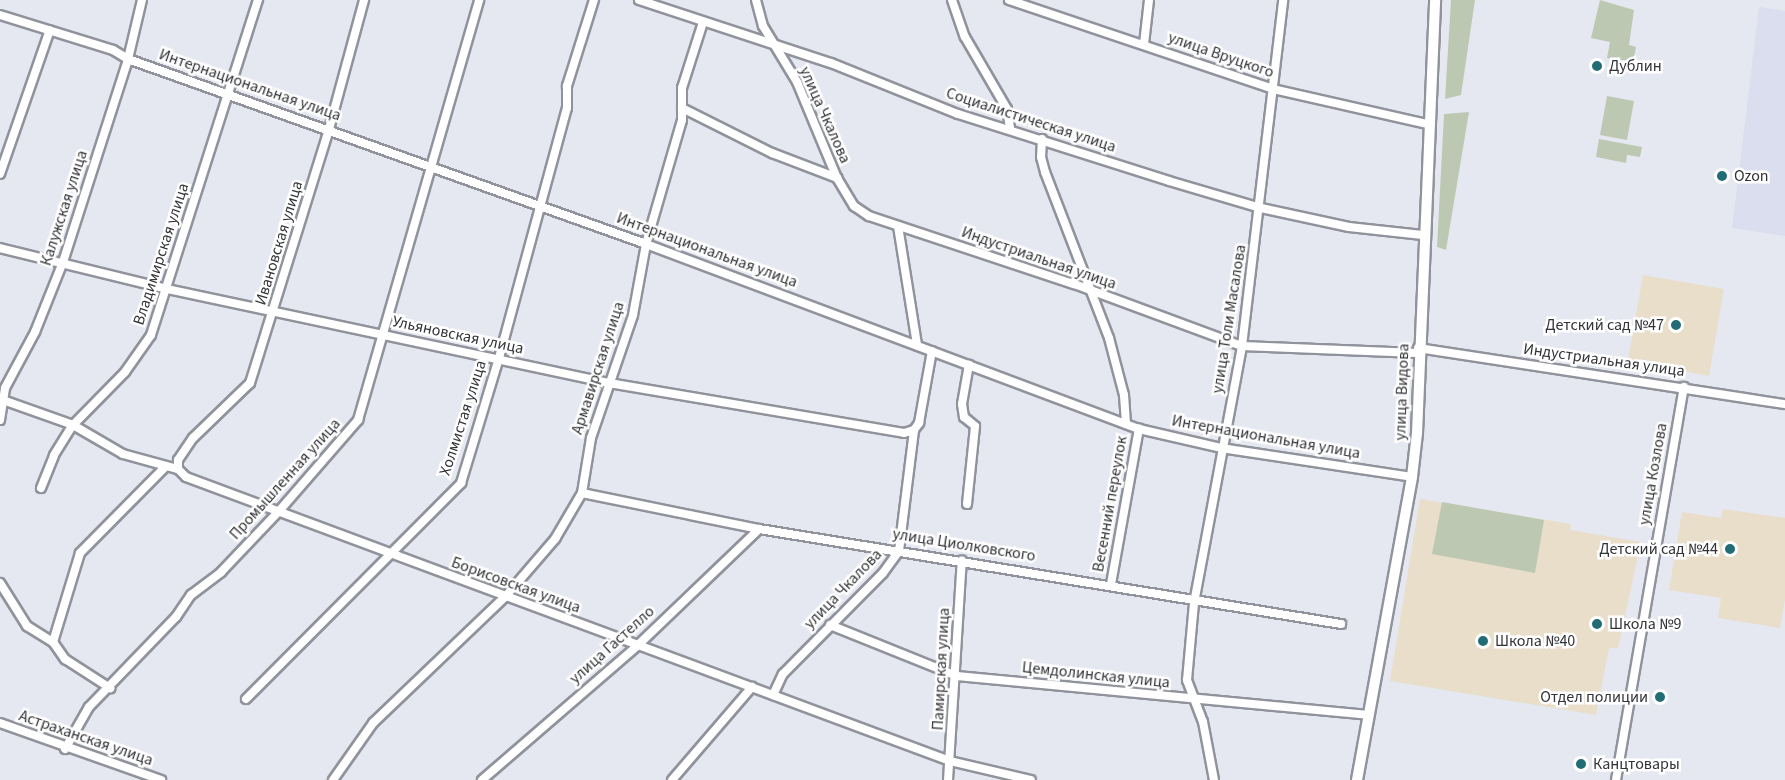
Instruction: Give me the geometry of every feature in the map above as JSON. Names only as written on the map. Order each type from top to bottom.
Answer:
[{"type":"street","name":"Калужская улица","points":[[0,420],[1,400],[63,262],[128,59],[142,0]]},
{"type":"street","name":"Владимирская улица","points":[[40,488],[54,455],[73,425],[142,350],[167,289],[258,0]]},
{"type":"street","name":"Ивановская улица","points":[[178,469],[178,460],[193,438],[250,384],[329,129],[364,0]]},
{"type":"street","name":"Промышленная улица","points":[[65,749],[89,707],[110,688],[176,617],[191,595],[221,572],[279,512],[358,420],[479,0]]},
{"type":"street","name":"Холмистая улица","points":[[246,699],[387,553],[461,483],[499,357],[567,108],[567,86],[594,0]]},
{"type":"street","name":"Социалистическая улица","points":[[639,0],[831,63],[958,114],[1261,208],[1349,227],[1423,236]]},
{"type":"street","name":"улица Чкалова","points":[[756,0],[774,46],[797,82],[837,178]]},
{"type":"street","points":[[952,0],[965,37],[1007,109],[1010,129]]},
{"type":"street","name":"улица Вруцкого","points":[[1009,0],[1027,3],[1273,89],[1427,124]]},
{"type":"street","points":[[1144,44],[1149,0]]},
{"type":"street","name":"улица Толи Масалова","points":[[1214,780],[1203,722],[1193,701],[1187,680],[1194,603],[1221,448],[1242,346],[1261,208],[1283,0]]},
{"type":"street","name":"улица Видова","points":[[1357,780],[1413,477],[1427,124],[1435,0]]},
{"type":"street","name":"Интернациональная улица","points":[[0,15],[113,50],[128,59],[539,204],[1139,429],[1221,448],[1413,477]]},
{"type":"street","name":"Армавирская улица","points":[[333,780],[373,723],[505,597],[555,539],[582,493],[591,438],[633,315],[646,244],[682,108],[682,88],[703,22]]},
{"type":"street","points":[[0,174],[50,30]]},
{"type":"street","points":[[682,108],[772,153],[837,178]]},
{"type":"street","points":[[1042,139],[1045,172],[1109,338],[1124,394],[1126,424]]},
{"type":"street","name":"Индустриальная улица","points":[[837,178],[854,206],[869,216],[1090,290],[1242,346],[1418,350],[1684,387],[1785,404]]},
{"type":"street","points":[[898,226],[917,345]]},
{"type":"street","name":"Ульяновская улица","points":[[0,248],[167,289],[499,357],[609,383],[904,433],[914,430]]},
{"type":"street","name":"улица Чкалова","points":[[773,695],[783,674],[884,573],[899,550],[914,430],[919,423],[932,351]]},
{"type":"street","points":[[967,504],[975,426],[964,417],[962,404],[969,365]]},
{"type":"street","name":"улица Козлова","points":[[1616,780],[1684,387]]},
{"type":"street","name":"Борисовская улица","points":[[1,400],[73,425],[123,454],[164,468],[178,469],[186,477],[637,646],[950,761],[1031,780]]},
{"type":"street","name":"Весенний переулок","points":[[1111,584],[1139,429]]},
{"type":"street","points":[[53,642],[80,553],[164,468]]},
{"type":"street","name":"улица Циолковского","points":[[582,493],[759,529],[1111,584],[1194,603],[1341,624]]},
{"type":"street","name":"улица Гастелло","points":[[482,780],[637,646],[759,529]]},
{"type":"street","name":"Памирская улица","points":[[948,780],[957,676],[962,560]]},
{"type":"street","points":[[0,583],[27,626],[53,642],[64,659],[110,688]]},
{"type":"street","name":"Цемдолинская улица","points":[[830,625],[957,676],[1193,701],[1368,715]]},
{"type":"street","points":[[672,780],[752,687]]},
{"type":"street","name":"Астраханская улица","points":[[0,723],[65,749],[161,780]]},
{"type":"shaded area","points":[[1759,7],[1785,11],[1785,236],[1732,228]]},
{"type":"shaded area","name":"Детский сад №47","points":[[1643,275],[1724,289],[1709,376],[1628,360]]},
{"type":"shaded area","name":"Школа №40","points":[[1420,499],[1571,524],[1570,530],[1641,542],[1618,648],[1609,648],[1596,715],[1390,681]]},
{"type":"shaded area","name":"Детский сад №44","points":[[1723,509],[1785,518],[1785,599],[1780,628],[1718,618],[1721,598],[1669,590],[1682,512],[1721,518]]},
{"type":"green space","points":[[1451,0],[1475,0],[1461,95],[1445,99]]},
{"type":"green space","points":[[1600,0],[1634,10],[1629,45],[1636,47],[1633,62],[1607,58],[1610,42],[1591,38]]},
{"type":"green space","points":[[1607,96],[1634,101],[1627,140],[1600,135]]},
{"type":"green space","points":[[1469,112],[1446,250],[1437,247],[1444,114]]},
{"type":"green space","points":[[1599,139],[1642,147],[1640,157],[1627,155],[1626,163],[1596,157]]},
{"type":"green space","points":[[1442,502],[1544,520],[1535,573],[1432,554]]},
{"type":"place","name":"Дублин","points":[[1597,66]]},
{"type":"place","name":"Ozon","points":[[1722,176]]},
{"type":"place","name":"Детский сад №47","points":[[1676,325]]},
{"type":"place","name":"Детский сад №44","points":[[1730,549]]},
{"type":"place","name":"Школа №9","points":[[1597,624]]},
{"type":"place","name":"Школа №40","points":[[1483,641]]},
{"type":"place","name":"Отдел полиции","points":[[1660,697]]},
{"type":"place","name":"Канцтовары","points":[[1581,764]]}]
